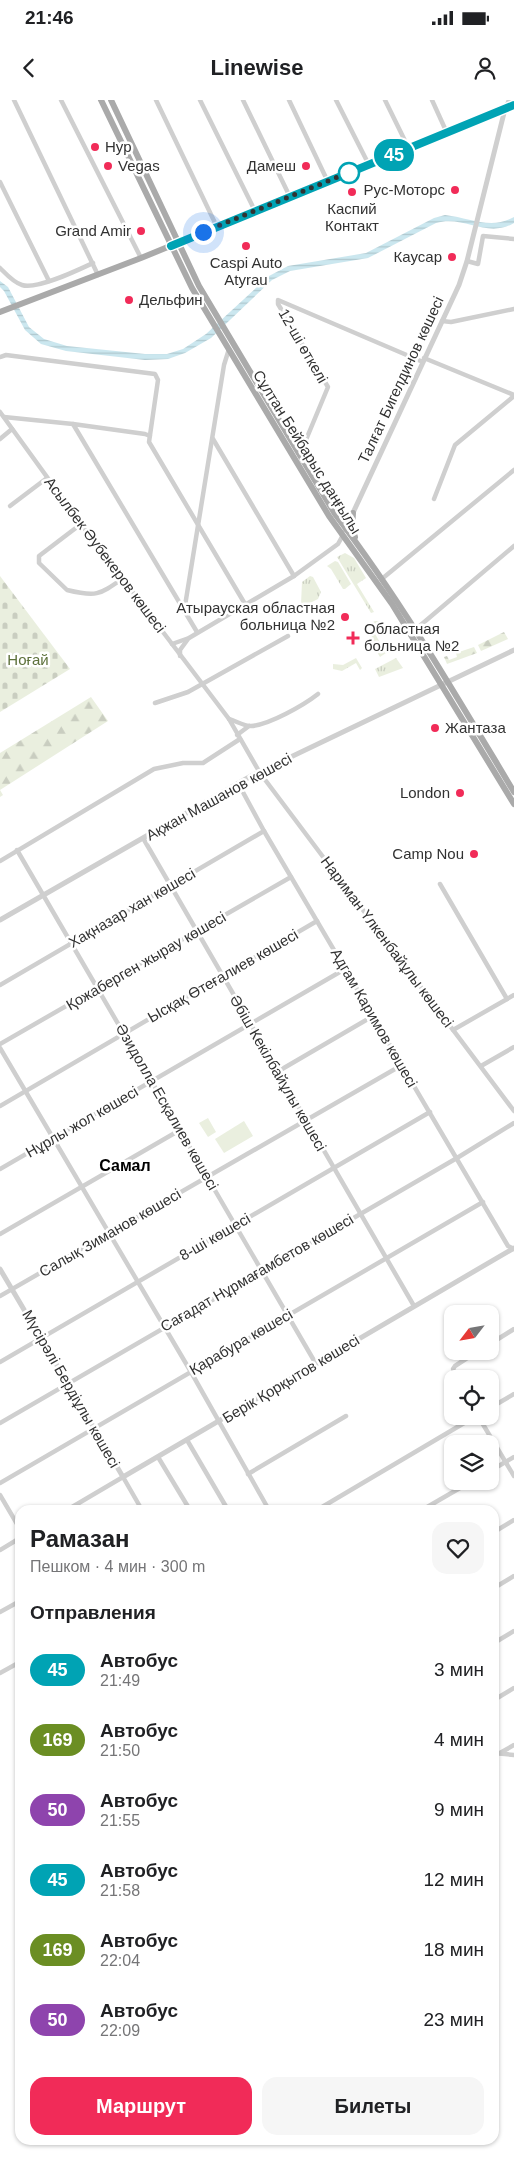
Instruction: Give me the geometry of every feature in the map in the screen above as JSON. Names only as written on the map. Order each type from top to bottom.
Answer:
[{"type":"main road","name":"Сұлтан Бейбарыс даңғылы","points":[[101,100],[176,256],[229,349],[329,516],[360,547],[383,578],[416,630],[444,682]]},
{"type":"main road","name":"Сұлтан Бейбарыс даңғылы","points":[[110,100],[199,286],[344,532],[444,682],[512,793],[514,804]]},
{"type":"main road","points":[[0,312],[171,246],[514,105]]},
{"type":"main road","points":[[174,232],[181,238],[190,238]]},
{"type":"main road","points":[[161,250],[166,244],[167,238]]},
{"type":"main road","points":[[185,254],[185,244],[190,238]]},
{"type":"main road","points":[[161,250],[170,251],[176,256]]},
{"type":"main road","points":[[353,513],[352,528],[360,547]]},
{"type":"street","points":[[14,100],[98,275]]},
{"type":"street","points":[[62,100],[141,258]]},
{"type":"street","points":[[156,100],[217,227]]},
{"type":"street","points":[[200,100],[255,211]]},
{"type":"street","points":[[242,100],[290,197]]},
{"type":"street","points":[[289,100],[328,182]]},
{"type":"street","points":[[336,100],[369,165]]},
{"type":"street","points":[[385,100],[409,148]]},
{"type":"street","points":[[432,100],[447,133]]},
{"type":"street","points":[[505,109],[509,100]]},
{"type":"street","name":"Талғат Бигелдинов көшесі","points":[[344,532],[442,321],[467,261],[505,109]]},
{"type":"street","points":[[0,182],[49,281]]},
{"type":"street","points":[[467,261],[478,264],[483,236],[514,239]]},
{"type":"street","points":[[0,268],[21,285],[49,281],[93,263]]},
{"type":"street","name":"12-ші өткелі","points":[[298,453],[303,447],[328,387],[278,304],[278,300],[424,360]]},
{"type":"street","points":[[442,321],[451,322],[514,309]]},
{"type":"street","points":[[184,612],[224,365],[229,349]]},
{"type":"street","points":[[0,356],[6,355],[149,372],[157,376],[149,442],[245,604]]},
{"type":"street","points":[[424,360],[514,396],[456,445],[434,499]]},
{"type":"street","name":"Асылбек Әубекеров көшесі","points":[[0,412],[122,579],[229,719],[260,773]]},
{"type":"street","points":[[4,417],[73,424],[150,436]]},
{"type":"street","points":[[73,424],[197,632]]},
{"type":"street","points":[[0,439],[12,429]]},
{"type":"street","points":[[213,439],[294,576]]},
{"type":"street","points":[[383,578],[514,470]]},
{"type":"street","points":[[10,506],[47,478]]},
{"type":"street","points":[[81,524],[39,556],[39,562],[67,590],[98,594],[122,579]]},
{"type":"street","points":[[180,656],[180,650],[189,638],[294,576],[338,544],[344,532]]},
{"type":"street","points":[[416,630],[514,546]]},
{"type":"street","points":[[155,703],[188,692],[288,636]]},
{"type":"street","points":[[172,644],[189,638]]},
{"type":"street","name":"Ақжан Машанов көшесі","points":[[0,920],[238,784],[444,682],[514,650]]},
{"type":"street","points":[[229,719],[249,726],[260,725],[309,701],[318,694]]},
{"type":"street","points":[[0,861],[154,769],[184,763],[203,763],[238,737],[249,726]]},
{"type":"street","name":"Нариман Үлкенбайұлы көшесі","points":[[260,773],[481,1066],[512,1103],[514,1111]]},
{"type":"street","name":"Адгам Каримов көшесі","points":[[238,784],[508,1246],[514,1248]]},
{"type":"street","name":"Хақназар хан көшесі","points":[[0,984],[264,831]]},
{"type":"street","name":"Әбіш Кекілбайұлы көшесі","points":[[143,838],[305,1121],[414,1306]]},
{"type":"street","name":"Әзидолла Есқалиев көшесі","points":[[17,850],[316,1364]]},
{"type":"street","name":"Қожаберген жырау көшесі","points":[[0,1046],[291,877]]},
{"type":"street","points":[[440,884],[507,999]]},
{"type":"street","name":"Ысқақ Өтеғалиев көшесі","points":[[0,1106],[317,921]]},
{"type":"street","name":"Нұрлы жол көшесі","points":[[0,1169],[345,969]]},
{"type":"street","points":[[454,1030],[514,995]]},
{"type":"street","points":[[277,1072],[373,1016]]},
{"type":"street","points":[[0,1046],[191,1372],[266,1505]]},
{"type":"street","points":[[481,1066],[514,1047]]},
{"type":"street","name":"Салық Зиманов көшесі","points":[[0,1296],[402,1066]]},
{"type":"street","name":"8-шi көшесi","points":[[0,1362],[430,1112]]},
{"type":"street","name":"Сағадат Нұрмағамбетов көшесі","points":[[0,1422],[457,1158],[514,1123]]},
{"type":"street","points":[[0,1234],[180,1130]]},
{"type":"street","name":"Қарабура көшесі","points":[[0,1483],[483,1202]]},
{"type":"street","name":"Берік Қорқытов көшесі","points":[[76,1505],[514,1248]]},
{"type":"street","name":"Мүсірәлі Бердіұлы көшесі","points":[[0,1269],[139,1505]]},
{"type":"street","points":[[499,1338],[514,1329]]},
{"type":"street","points":[[454,1370],[457,1364],[463,1360]]},
{"type":"street","points":[[499,1403],[514,1394]]},
{"type":"street","points":[[248,1474],[346,1416]]},
{"type":"street","points":[[326,1505],[462,1425]]},
{"type":"street","points":[[483,1425],[514,1476]]},
{"type":"street","points":[[187,1440],[225,1505]]},
{"type":"street","points":[[158,1457],[186,1505]]},
{"type":"street","points":[[499,1466],[514,1457]]},
{"type":"street","points":[[431,1505],[456,1490]]},
{"type":"street","points":[[0,1495],[15,1520]]},
{"type":"street","points":[[499,1529],[514,1520]]},
{"type":"street","points":[[0,1550],[15,1541]]},
{"type":"street","points":[[499,1585],[514,1576]]},
{"type":"street","points":[[0,1612],[15,1604]]},
{"type":"street","points":[[499,1640],[514,1631]]},
{"type":"street","points":[[0,1673],[15,1665]]},
{"type":"street","points":[[499,1697],[514,1688]]},
{"type":"street","points":[[499,1752],[514,1745]]},
{"type":"street","points":[[499,1753],[514,1755]]},
{"type":"green space","points":[[345,553],[354,558],[366,578],[357,584],[374,612],[371,613],[337,557]]},
{"type":"green space","points":[[335,561],[338,562],[351,584],[345,589],[343,589],[331,569],[327,566]]},
{"type":"green space","name":"Ноғай","points":[[0,576],[70,669],[0,712]]},
{"type":"green space","points":[[310,576],[313,577],[321,592],[318,599],[302,607],[299,606],[301,604],[302,582]]},
{"type":"green space","points":[[379,621],[381,625],[374,632],[386,653],[380,657],[374,647],[376,643],[372,639],[371,631],[376,627],[373,622]]},
{"type":"green space","points":[[504,632],[508,639],[481,651],[478,645]]},
{"type":"green space","points":[[474,647],[477,653],[447,664],[444,657],[447,656],[449,660],[457,657],[456,653]]},
{"type":"green space","points":[[356,658],[362,668],[360,670],[356,663],[342,671],[333,669],[333,664],[343,665]]},
{"type":"green space","points":[[396,658],[403,668],[379,677],[375,669]]},
{"type":"green space","points":[[91,697],[108,721],[0,790],[0,753]]},
{"type":"green space","points":[[208,1118],[216,1132],[208,1137],[199,1123]]},
{"type":"green space","points":[[244,1121],[253,1136],[224,1153],[215,1139]]},
{"type":"water","points":[[445,215],[489,223],[497,223],[514,217],[514,223],[494,229],[457,222],[436,223],[368,258],[290,271],[272,280],[211,338],[185,353],[168,359],[145,360],[66,351],[41,344],[25,330],[0,287],[0,281],[8,287],[29,327],[44,339],[67,346],[145,354],[167,354],[183,349],[206,334],[269,276],[288,266],[366,253],[434,218]]},
{"type":"bus line","name":"45","points":[[171,246],[514,105]]},
{"type":"place","name":"Нур","points":[[95,147]]},
{"type":"place","name":"Vegas","points":[[108,166]]},
{"type":"place","name":"Дамеш","points":[[306,166]]},
{"type":"place","name":"Рус-Моторс","points":[[455,190]]},
{"type":"place","name":"Каспий Контакт","points":[[352,192]]},
{"type":"place","name":"Grand Amir","points":[[141,231]]},
{"type":"place","name":"Caspi Auto Atyrau","points":[[246,246]]},
{"type":"place","name":"Каусар","points":[[452,257]]},
{"type":"place","name":"Дельфин","points":[[129,300]]},
{"type":"place","name":"Атырауская областная больница №2","points":[[345,617]]},
{"type":"place","name":"Областная больница №2","points":[[353,638]]},
{"type":"place","name":"Жантаза","points":[[435,728]]},
{"type":"place","name":"London","points":[[460,793]]},
{"type":"place","name":"Camp Nou","points":[[474,854]]},
{"type":"district","name":"Самал","points":[[125,1165]]},
{"type":"route","points":[[203,232],[355,170],[349,173]]}]
